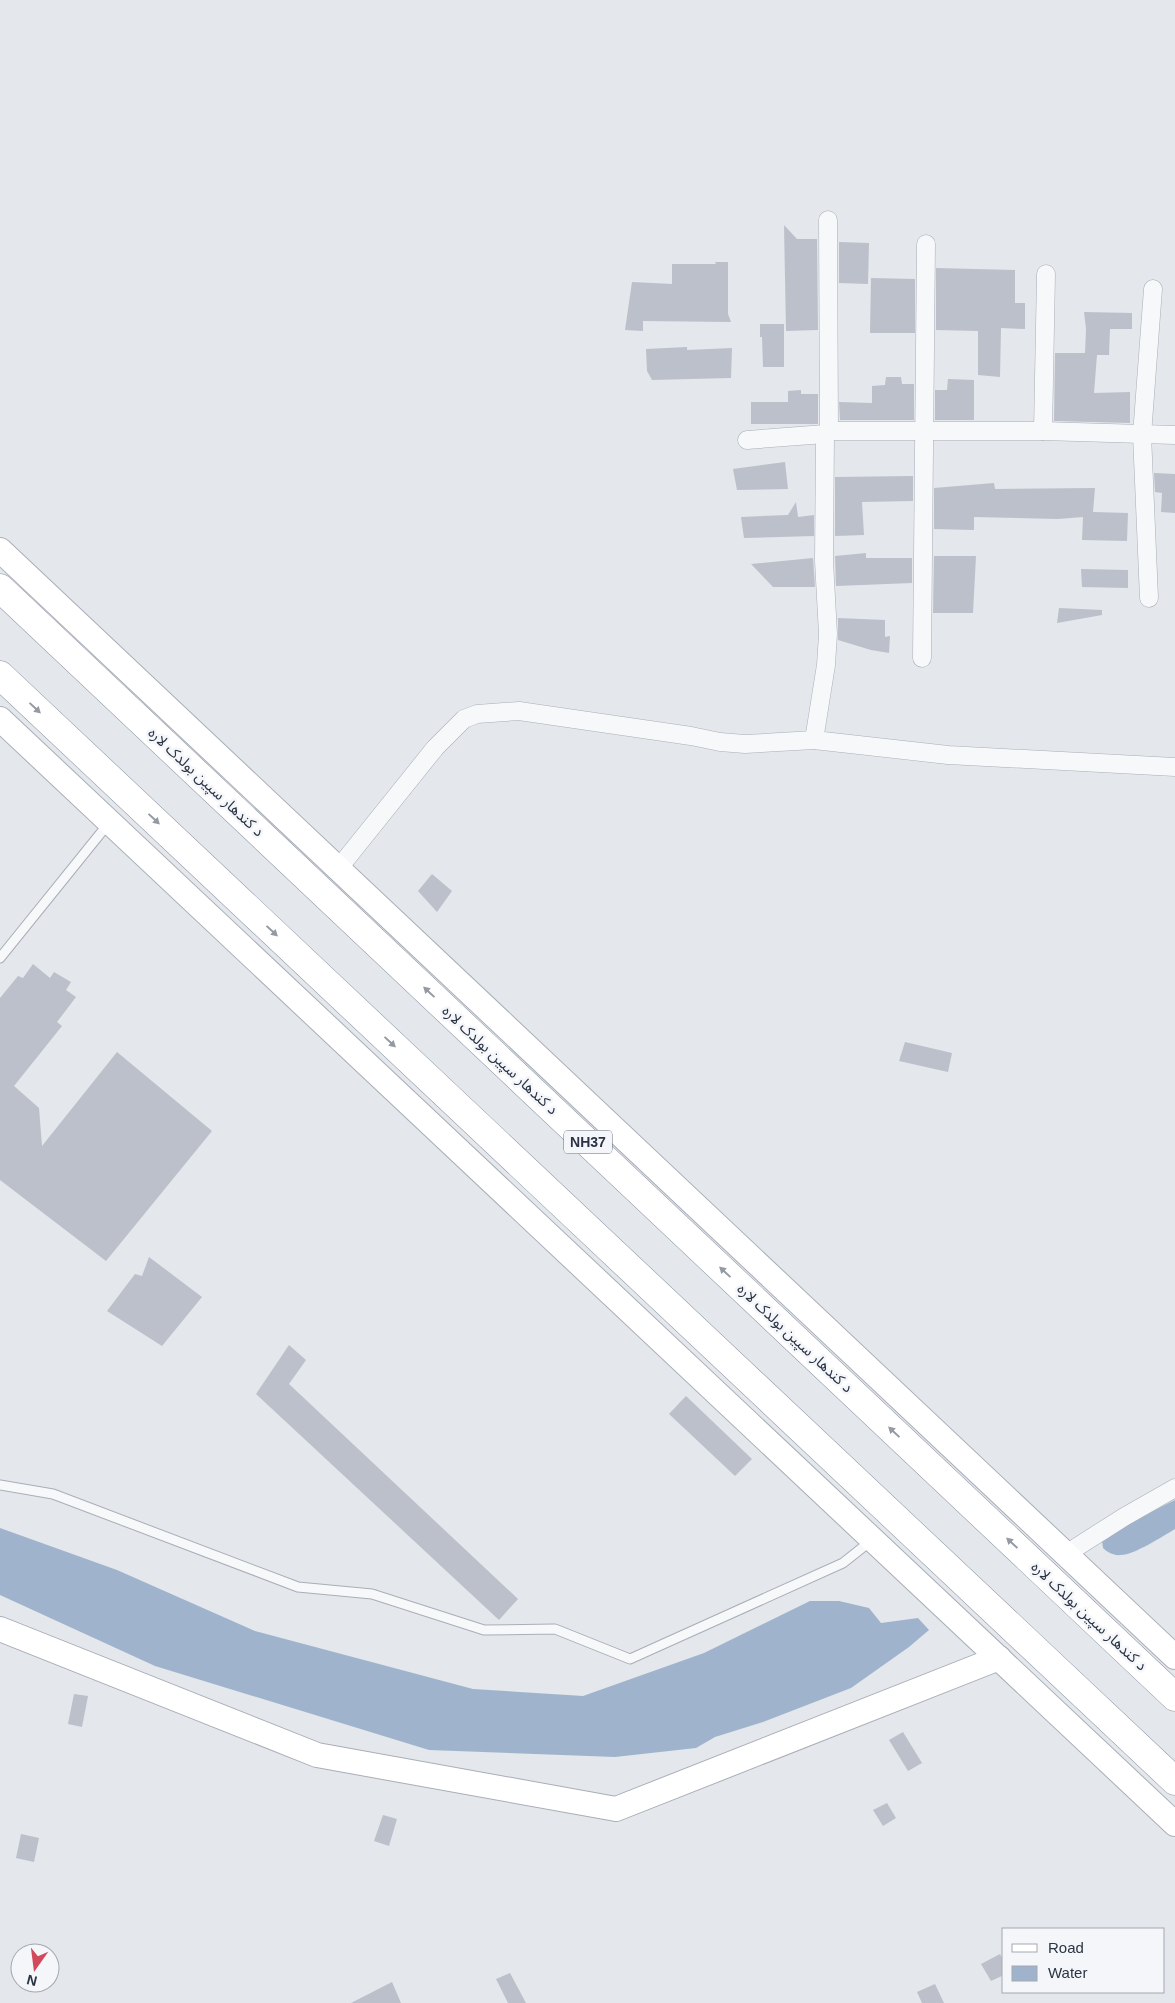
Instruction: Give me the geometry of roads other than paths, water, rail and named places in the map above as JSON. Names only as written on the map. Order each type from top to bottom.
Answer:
[{"type":"highway","name":"د کندهار سپین بولدک لاره","points":[[0,588],[1175,1697]]},
{"type":"highway","points":[[0,675],[1175,1781]]},
{"type":"street","points":[[814,740],[824,682],[828,634],[824,561],[828,220]]},
{"type":"street","points":[[922,658],[926,244]]},
{"type":"street","points":[[1043,431],[1046,274]]},
{"type":"street","points":[[1149,598],[1142,435],[1153,289]]},
{"type":"street","points":[[748,440],[827,432],[1043,431],[1175,435]]},
{"type":"street","points":[[0,550],[1175,1657]]},
{"type":"street","points":[[338,869],[435,748],[464,719],[477,714],[519,711],[720,742],[745,744],[814,740],[948,755],[1175,767]]},
{"type":"street","points":[[0,719],[1175,1824]]},
{"type":"street","points":[[1066,1554],[1124,1517],[1175,1488]]},
{"type":"street","points":[[0,1629],[316,1754],[616,1809],[999,1658]]},
{"type":"lane","points":[[0,958],[110,822]]},
{"type":"lane","points":[[0,1485],[53,1494],[298,1587],[372,1594],[484,1630],[555,1629],[630,1659],[843,1563],[873,1540]]},
{"type":"water","points":[[1175,1500],[1175,1529],[1148,1545],[1127,1554],[1113,1554],[1103,1548],[1102,1541],[1109,1533]]},
{"type":"water","points":[[0,1528],[117,1570],[255,1631],[473,1689],[583,1696],[704,1653],[810,1601],[839,1601],[869,1608],[881,1623],[918,1618],[929,1630],[909,1647],[851,1688],[763,1722],[715,1737],[696,1748],[615,1757],[429,1750],[155,1666],[0,1595]]}]
